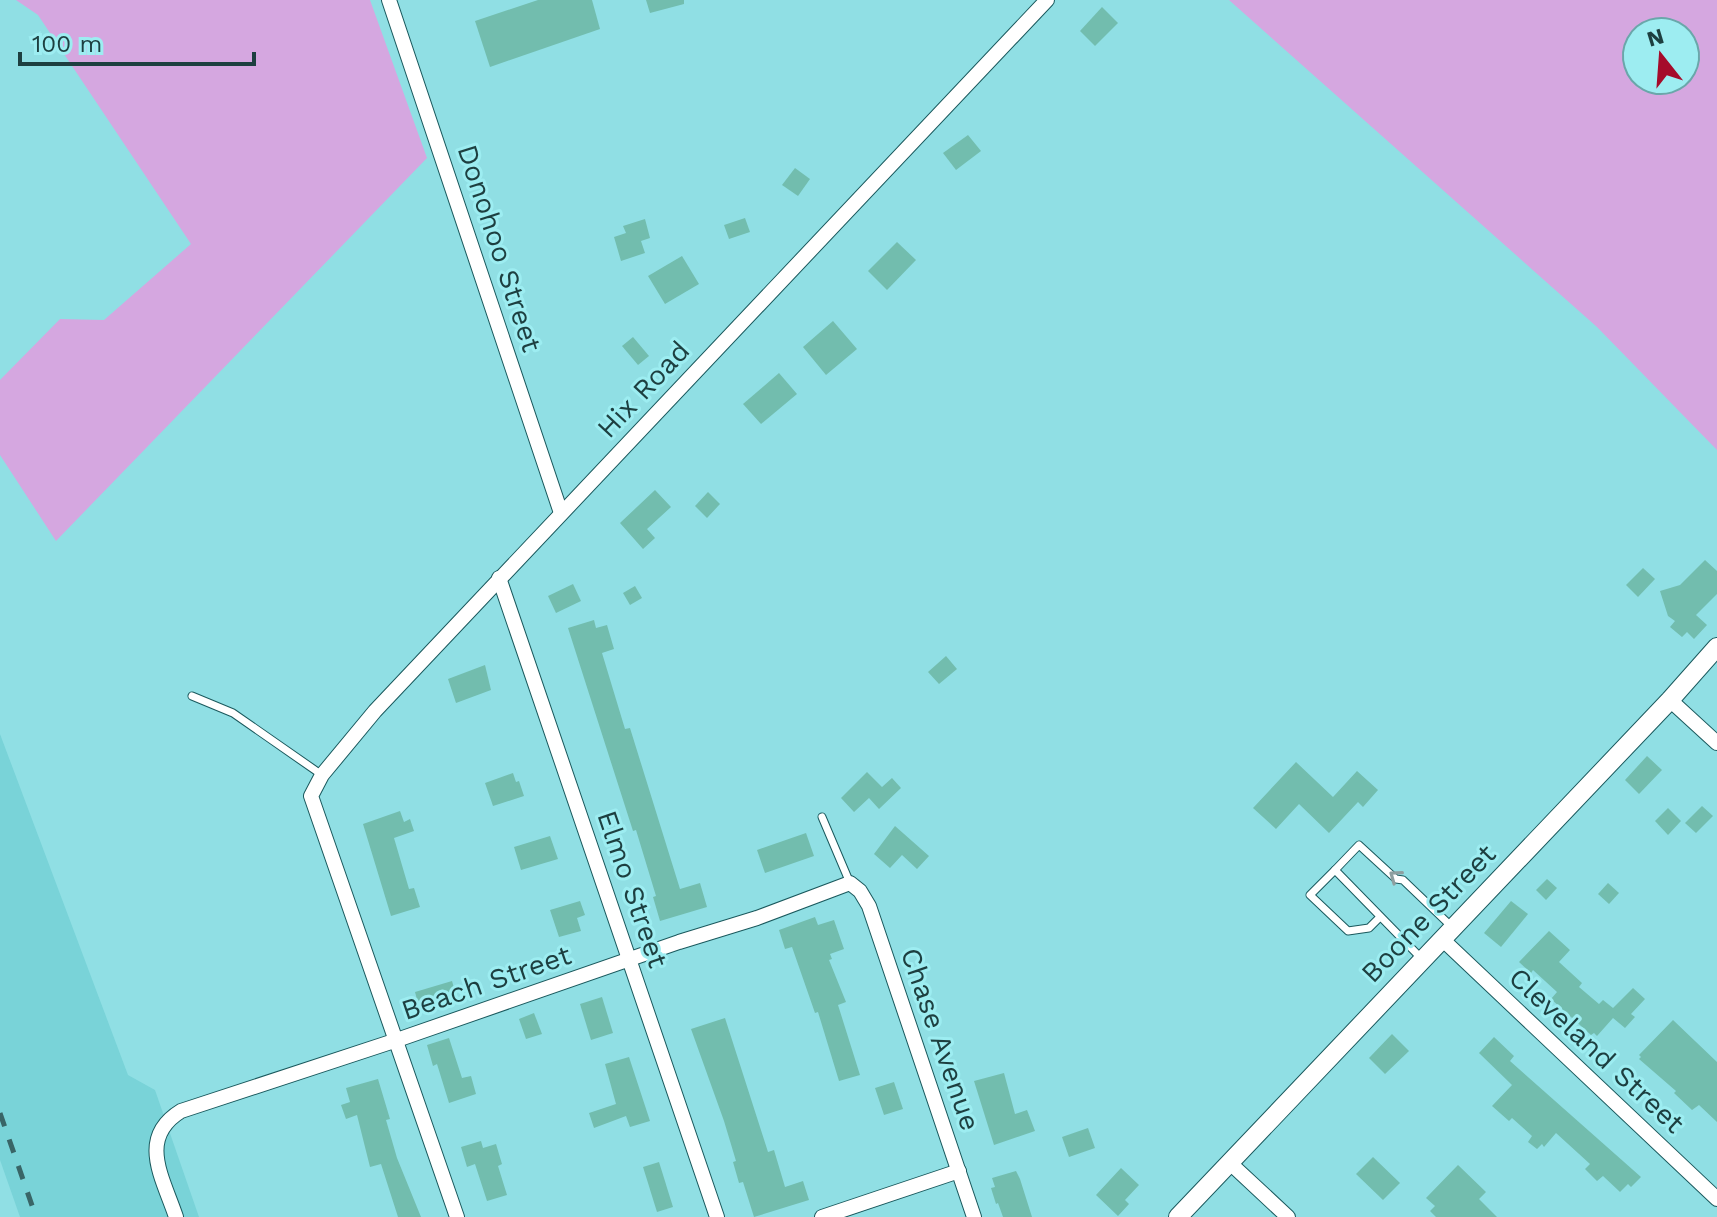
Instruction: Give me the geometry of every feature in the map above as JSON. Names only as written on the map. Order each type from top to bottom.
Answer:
[{"type":"street","name":"Hix Road","points":[[322,775],[375,711],[499,578],[1047,0]]},
{"type":"street","name":"Donohoo Street","points":[[393,1],[561,513]]},
{"type":"street","name":"Elmo Street","points":[[499,578],[717,1217]]},
{"type":"street","name":"Boone Street","points":[[1178,1217],[1717,647]]},
{"type":"street","points":[[1670,700],[1717,743]]},
{"type":"street","points":[[322,775],[311,796],[457,1217]]},
{"type":"street","name":"Beach Street","points":[[176,1217],[155,1146],[167,1119],[181,1111],[757,918],[850,883]]},
{"type":"street","name":"Chase Avenue","points":[[850,883],[860,891],[869,906],[974,1217]]},
{"type":"street","name":"Cleveland Street","points":[[1447,933],[1717,1199]]},
{"type":"street","points":[[1230,1163],[1288,1217]]},
{"type":"street","points":[[822,1217],[959,1171]]},
{"type":"lane","points":[[192,696],[233,713],[322,775]]},
{"type":"lane","points":[[822,817],[850,883]]},
{"type":"lane","points":[[1380,917],[1369,928],[1348,931],[1310,895],[1359,845],[1396,879],[1403,880],[1447,933]]},
{"type":"lane","points":[[1335,870],[1422,959]]},
{"type":"shaded area","points":[[16,0],[370,0],[427,158],[56,541],[0,455],[0,380],[60,319],[104,320],[191,244],[38,15]]},
{"type":"shaded area","points":[[1229,0],[1717,0],[1717,450],[1597,327]]},
{"type":"shaded area","points":[[0,734],[128,1075],[155,1090],[199,1217],[20,1217],[0,1160]]},
{"type":"building","points":[[538,0],[592,0],[600,29],[490,67],[475,21]]},
{"type":"building","points":[[646,0],[684,0],[684,4],[650,13]]},
{"type":"building","points":[[1102,7],[1118,23],[1095,46],[1080,31]]},
{"type":"building","points":[[968,135],[981,151],[956,170],[943,153]]},
{"type":"building","points":[[795,168],[810,179],[798,196],[782,185]]},
{"type":"building","points":[[745,218],[750,232],[729,239],[724,225]]},
{"type":"building","points":[[645,219],[650,238],[641,241],[645,253],[621,261],[614,237],[626,233],[623,226]]},
{"type":"building","points":[[897,242],[916,260],[887,290],[868,271]]},
{"type":"building","points":[[682,256],[699,284],[665,304],[648,276]]},
{"type":"building","points":[[833,321],[857,349],[826,375],[803,347]]},
{"type":"building","points":[[633,337],[649,356],[638,365],[622,346]]},
{"type":"building","points":[[779,373],[797,394],[761,424],[743,404]]},
{"type":"building","points":[[655,490],[671,507],[647,529],[655,538],[643,549],[620,523]]},
{"type":"building","points":[[708,492],[720,504],[707,518],[695,506]]},
{"type":"building","points":[[1705,560],[1717,571],[1717,594],[1696,615],[1707,625],[1694,639],[1687,632],[1682,637],[1670,627],[1675,621],[1668,616],[1660,591],[1680,585]]},
{"type":"building","points":[[1643,568],[1655,579],[1638,597],[1626,585]]},
{"type":"building","points":[[573,584],[581,601],[556,613],[548,596]]},
{"type":"building","points":[[635,586],[642,598],[630,605],[623,593]]},
{"type":"building","points":[[594,620],[596,628],[607,625],[614,649],[602,653],[625,729],[630,728],[680,889],[700,883],[707,907],[660,921],[653,897],[656,896],[636,830],[633,831],[568,628]]},
{"type":"building","points":[[946,656],[957,669],[939,684],[928,672]]},
{"type":"building","points":[[485,665],[491,690],[456,703],[448,679]]},
{"type":"building","points":[[1647,756],[1662,770],[1639,794],[1625,780]]},
{"type":"building","points":[[1296,762],[1333,797],[1357,771],[1378,790],[1363,807],[1358,802],[1329,833],[1299,804],[1276,829],[1253,808]]},
{"type":"building","points":[[867,772],[882,787],[892,778],[901,788],[879,809],[869,798],[854,812],[841,798]]},
{"type":"building","points":[[513,773],[524,796],[493,806],[485,783]]},
{"type":"building","points":[[1702,806],[1713,816],[1696,833],[1685,823]]},
{"type":"building","points":[[1668,808],[1681,821],[1668,835],[1655,821]]},
{"type":"building","points":[[400,811],[404,822],[410,819],[414,831],[394,838],[409,889],[414,888],[420,907],[391,916],[363,824]]},
{"type":"building","points":[[895,826],[929,856],[917,869],[902,855],[890,868],[874,854]]},
{"type":"building","points":[[806,833],[814,856],[765,873],[757,850]]},
{"type":"building","points":[[550,836],[558,859],[521,870],[514,847]]},
{"type":"building","points":[[1547,879],[1557,888],[1546,900],[1536,890]]},
{"type":"building","points":[[1608,883],[1619,893],[1609,904],[1598,894]]},
{"type":"building","points":[[580,901],[585,915],[577,918],[581,931],[559,937],[550,910]]},
{"type":"building","points":[[1511,901],[1528,914],[1501,947],[1484,933]]},
{"type":"building","points":[[815,917],[818,925],[834,920],[844,949],[830,954],[832,959],[829,960],[846,1002],[838,1005],[860,1075],[839,1081],[818,1012],[815,1013],[792,947],[785,949],[779,930]]},
{"type":"building","points":[[1549,931],[1570,950],[1559,962],[1582,983],[1579,987],[1599,1004],[1603,1000],[1613,1008],[1633,988],[1645,999],[1631,1014],[1635,1017],[1625,1028],[1613,1018],[1597,1036],[1594,1033],[1591,1035],[1551,999],[1557,992],[1519,962]]},
{"type":"building","points":[[452,981],[456,995],[419,1007],[415,992]]},
{"type":"building","points":[[602,997],[613,1033],[591,1040],[580,1004]]},
{"type":"building","points":[[534,1013],[542,1034],[526,1039],[519,1019]]},
{"type":"building","points":[[725,1018],[768,1152],[774,1150],[785,1187],[803,1181],[809,1200],[754,1217],[743,1182],[739,1183],[724,1121],[691,1029]]},
{"type":"building","points":[[1673,1020],[1717,1062],[1717,1122],[1699,1105],[1692,1110],[1674,1093],[1676,1091],[1639,1059],[1639,1055]]},
{"type":"building","points":[[1392,1034],[1409,1051],[1385,1074],[1369,1058]]},
{"type":"building","points":[[1494,1037],[1514,1056],[1510,1061],[1641,1177],[1631,1187],[1628,1184],[1620,1192],[1603,1176],[1597,1181],[1585,1169],[1590,1164],[1556,1133],[1544,1147],[1542,1144],[1537,1149],[1528,1142],[1532,1136],[1492,1106],[1512,1085],[1479,1053]]},
{"type":"building","points":[[449,1038],[462,1078],[471,1076],[476,1094],[449,1103],[437,1064],[433,1066],[427,1045]]},
{"type":"building","points":[[629,1057],[650,1121],[630,1127],[626,1116],[594,1128],[589,1113],[616,1104],[605,1064]]},
{"type":"building","points":[[1004,1073],[1015,1114],[1027,1110],[1035,1131],[994,1145],[974,1081]]},
{"type":"building","points":[[378,1079],[397,1158],[421,1217],[398,1217],[381,1164],[370,1167],[357,1115],[346,1119],[341,1105],[350,1102],[346,1088]]},
{"type":"building","points":[[894,1082],[903,1109],[884,1115],[875,1088]]},
{"type":"building","points":[[1088,1128],[1095,1148],[1069,1157],[1062,1137]]},
{"type":"building","points":[[481,1141],[483,1148],[496,1144],[502,1164],[498,1166],[507,1195],[487,1201],[475,1164],[467,1167],[461,1147]]},
{"type":"building","points":[[1373,1157],[1400,1183],[1383,1200],[1356,1174]]},
{"type":"building","points":[[659,1162],[673,1207],[657,1212],[643,1167]]},
{"type":"building","points":[[1458,1165],[1486,1192],[1479,1199],[1497,1217],[1436,1217],[1430,1211],[1435,1206],[1426,1198]]},
{"type":"building","points":[[1121,1168],[1139,1185],[1125,1200],[1129,1204],[1118,1216],[1096,1195]]},
{"type":"building","points":[[1016,1171],[1032,1217],[1003,1217],[996,1204],[991,1188],[995,1187],[992,1178]]},
{"type":"railway","points":[[0,1113],[36,1217]]}]
